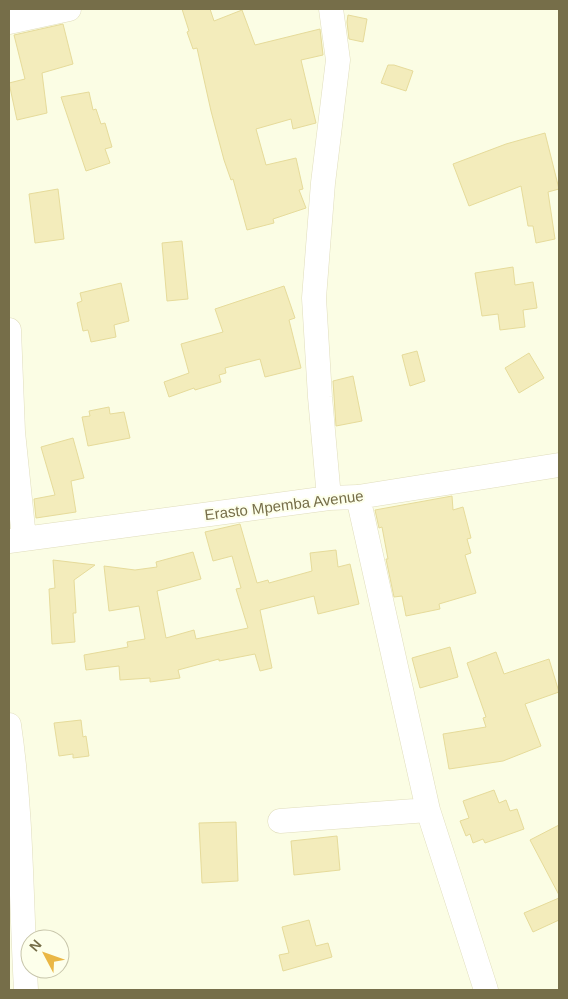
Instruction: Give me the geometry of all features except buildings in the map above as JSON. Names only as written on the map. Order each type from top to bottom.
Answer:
[{"type":"street","points":[[9,22],[68,9]]},
{"type":"street","points":[[329,498],[314,298],[323,183],[338,60],[331,9]]},
{"type":"street","points":[[9,330],[16,539]]},
{"type":"street","name":"Erasto Mpemba Avenue","points":[[16,539],[329,498],[358,496],[559,465]]},
{"type":"street","points":[[358,496],[428,810],[486,990]]},
{"type":"street","points":[[9,725],[20,840],[26,990]]},
{"type":"street","points":[[280,821],[428,810]]}]
